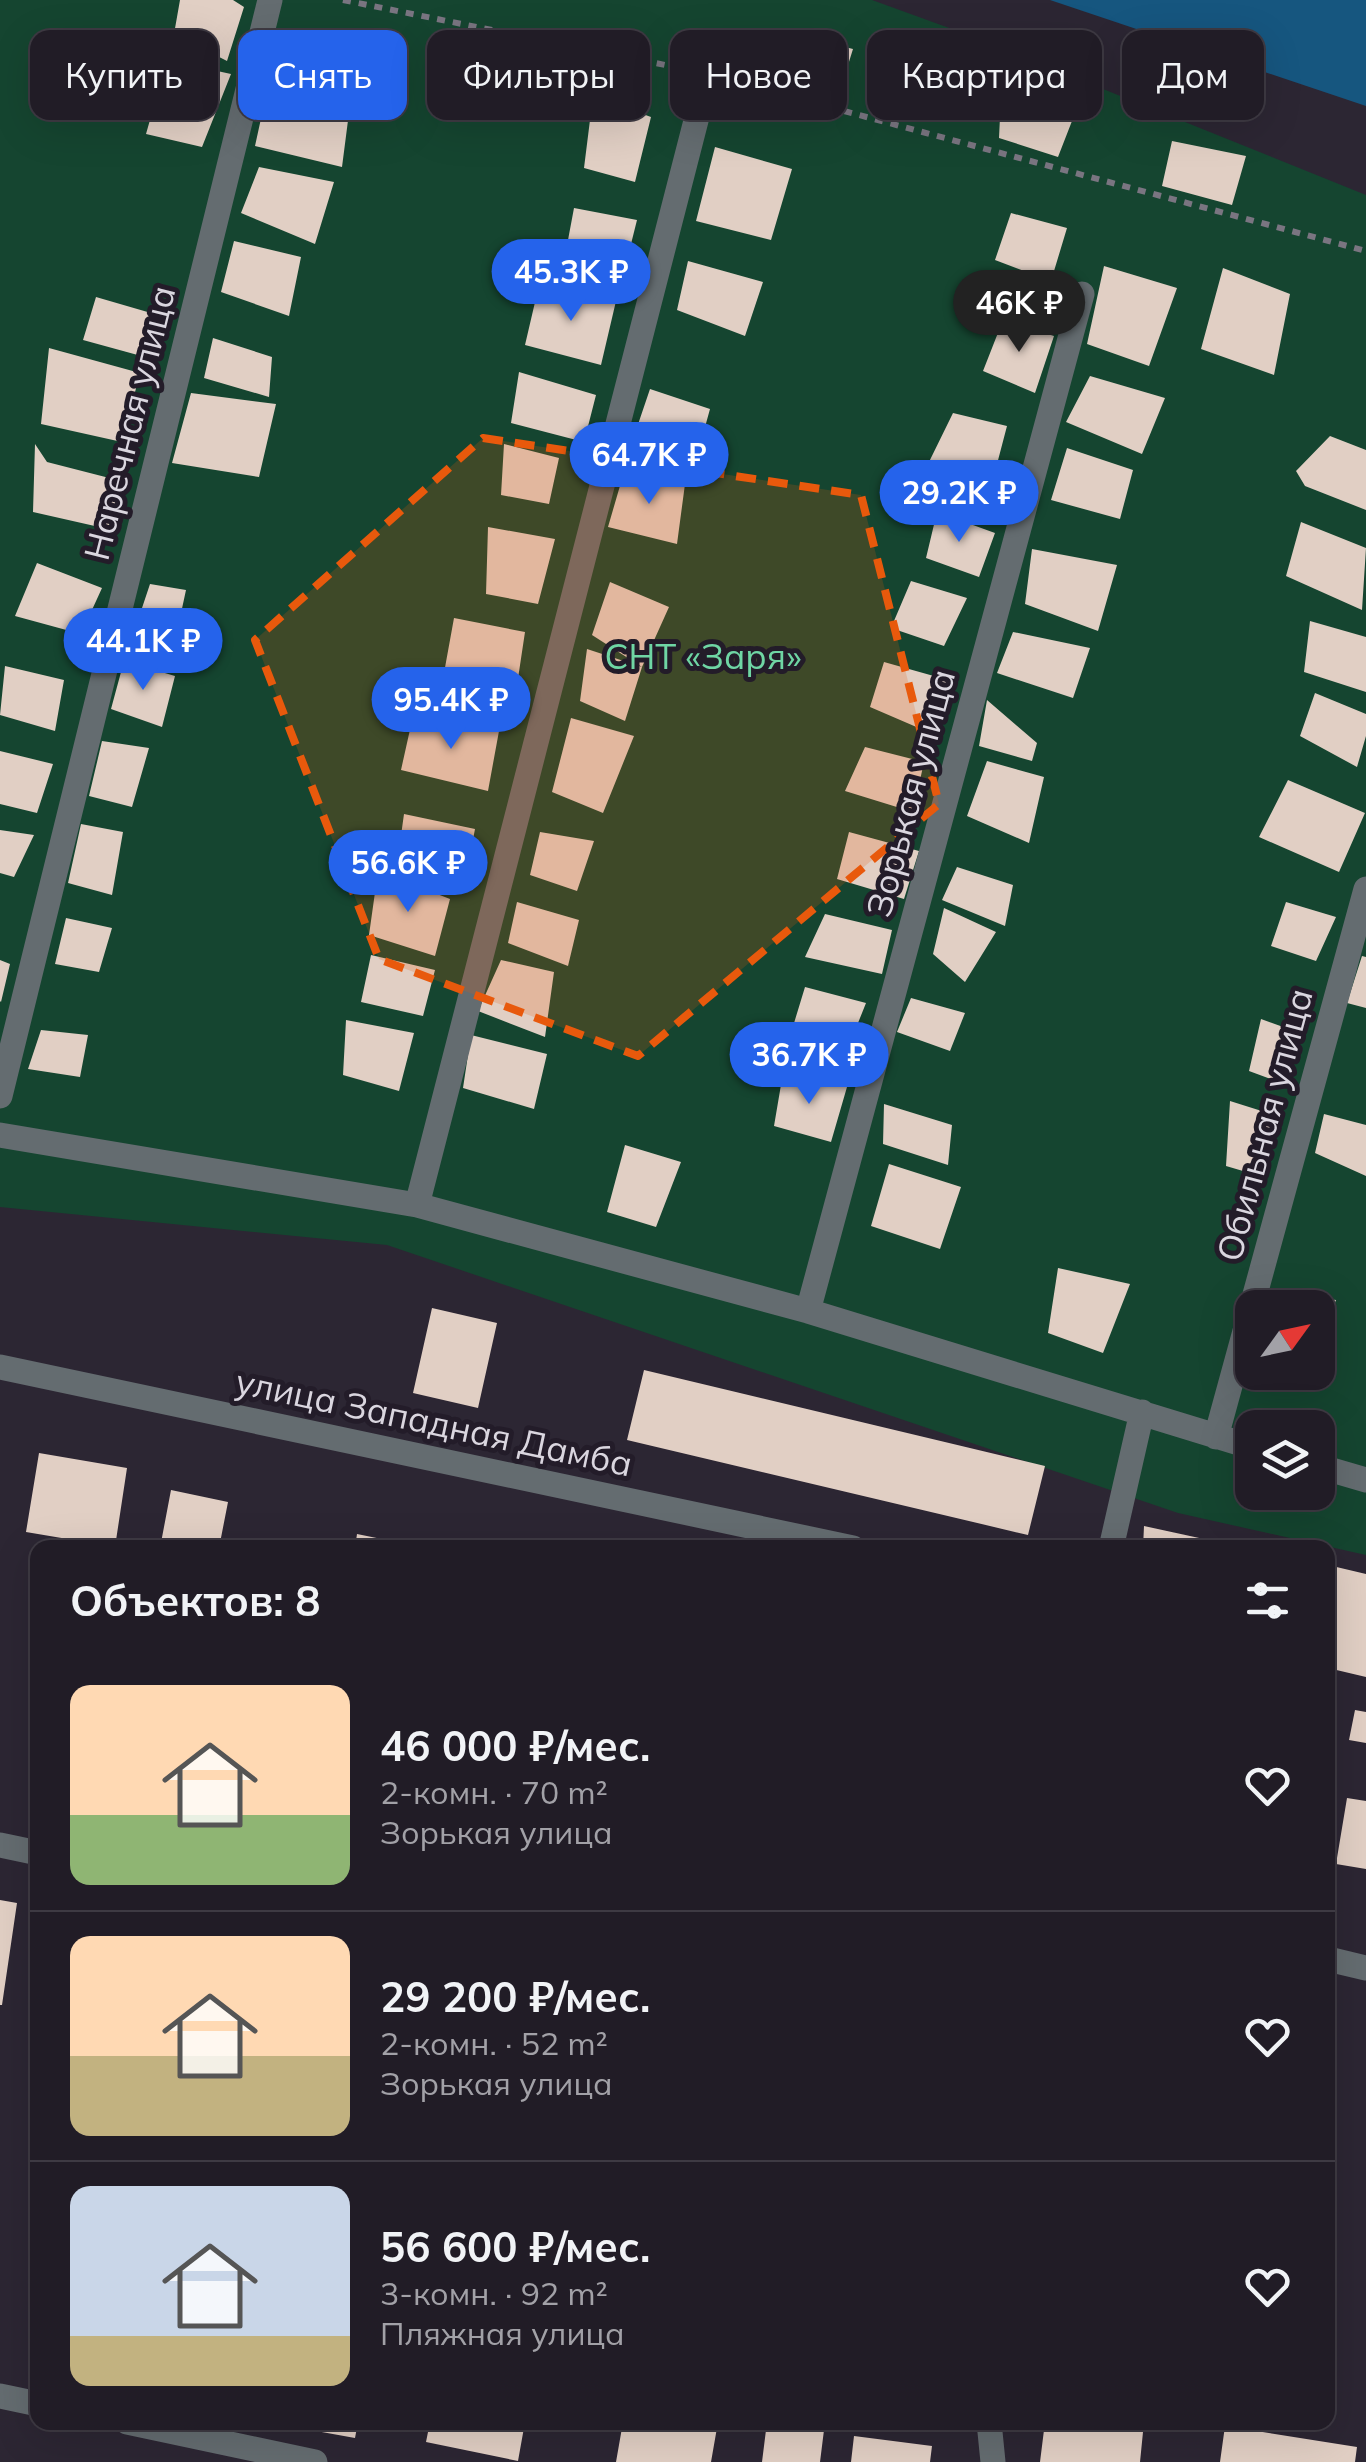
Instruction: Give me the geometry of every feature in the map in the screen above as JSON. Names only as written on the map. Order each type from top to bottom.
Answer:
[{"type":"street","name":"Наречная улица","points":[[0,1096],[270,0]]},
{"type":"street","points":[[417,1205],[696,120]]},
{"type":"street","name":"Зорькая улица","points":[[808,1311],[1082,294]]},
{"type":"street","name":"Обильная улица","points":[[1216,1437],[1366,889]]},
{"type":"street","points":[[0,1135],[417,1205],[808,1311],[1235,1442]]},
{"type":"street","name":"улица Западная Дамба","points":[[0,1367],[814,1540]]},
{"type":"street","points":[[1113,1540],[1142,1412]]},
{"type":"street","points":[[1335,1471],[1366,1480]]},
{"type":"street","points":[[0,1845],[30,1851]]},
{"type":"street","points":[[1335,1961],[1366,1968]]},
{"type":"street","points":[[0,2396],[30,2402]]},
{"type":"street","points":[[165,2430],[316,2462]]},
{"type":"street","points":[[990,2430],[993,2462]]},
{"type":"path","points":[[343,0],[670,66]]},
{"type":"path","points":[[847,112],[1366,252]]},
{"type":"highlighted area","points":[[483,438],[861,495],[939,804],[638,1056],[379,959],[255,640]]},
{"type":"green space","name":"СНТ «Заря»","points":[[0,0],[872,0],[955,30],[867,30],[867,120],[1102,120],[1102,89],[1122,97],[1122,120],[1180,120],[1366,195],[1366,1555],[1335,1548],[1335,1540],[1299,1540],[1178,1513],[387,1245],[0,1207]]},
{"type":"water","points":[[1050,0],[1366,0],[1366,106],[1264,72],[1264,30],[1139,30]]},
{"type":"building","points":[[180,0],[233,0],[244,7],[227,61],[218,56],[218,30],[175,30]]},
{"type":"building","points":[[218,71],[231,74],[218,107]]},
{"type":"building","points":[[651,117],[635,182],[584,168],[590,120]]},
{"type":"building","points":[[150,120],[213,120],[202,147],[146,134]]},
{"type":"building","points":[[261,120],[348,120],[342,167],[255,146]]},
{"type":"building","points":[[1000,120],[1072,121],[1058,157],[999,138]]},
{"type":"building","points":[[1172,141],[1246,156],[1232,205],[1162,186]]},
{"type":"building","points":[[715,147],[792,169],[771,240],[696,221]]},
{"type":"building","points":[[259,167],[334,182],[315,244],[241,213]]},
{"type":"building","points":[[574,208],[637,220],[622,280],[562,272]]},
{"type":"building","points":[[1011,213],[1067,228],[1051,281],[995,260]]},
{"type":"building","points":[[234,241],[301,257],[289,316],[221,292]]},
{"type":"building","points":[[688,261],[763,282],[745,336],[677,310]]},
{"type":"building","points":[[1104,266],[1177,288],[1149,366],[1087,344]]},
{"type":"building","points":[[1223,268],[1290,294],[1274,375],[1201,349]]},
{"type":"building","points":[[539,285],[616,301],[601,365],[525,345]]},
{"type":"building","points":[[96,297],[151,313],[145,357],[83,340]]},
{"type":"building","points":[[1003,320],[1054,336],[1035,393],[983,371]]},
{"type":"building","points":[[213,338],[272,357],[269,397],[204,378]]},
{"type":"building","points":[[49,348],[140,373],[122,442],[41,424]]},
{"type":"building","points":[[519,372],[596,395],[584,442],[511,423]]},
{"type":"building","points":[[1090,376],[1165,398],[1142,454],[1066,422]]},
{"type":"building","points":[[650,389],[710,409],[692,474],[630,448]]},
{"type":"building","points":[[191,393],[276,404],[259,477],[172,463]]},
{"type":"building","points":[[953,413],[1007,426],[991,487],[928,464]]},
{"type":"building","points":[[1330,436],[1366,450],[1366,510],[1305,486],[1296,471]]},
{"type":"building","points":[[35,444],[47,462],[121,481],[108,529],[33,512]]},
{"type":"building","points":[[504,444],[559,458],[549,504],[501,495]]},
{"type":"building","points":[[1067,448],[1133,470],[1120,519],[1051,500]]},
{"type":"building","points":[[624,472],[685,484],[677,544],[608,527]]},
{"type":"building","points":[[937,512],[995,533],[979,577],[926,558]]},
{"type":"building","points":[[1301,522],[1366,548],[1362,610],[1286,576]]},
{"type":"building","points":[[488,527],[555,539],[538,604],[486,594]]},
{"type":"building","points":[[1032,549],[1117,565],[1098,631],[1025,604]]},
{"type":"building","points":[[37,563],[102,588],[81,634],[15,616]]},
{"type":"building","points":[[911,581],[967,598],[944,646],[891,628]]},
{"type":"building","points":[[610,582],[669,607],[642,667],[592,635]]},
{"type":"building","points":[[150,584],[186,590],[175,641],[135,629]]},
{"type":"building","points":[[454,618],[525,632],[514,705],[442,684]]},
{"type":"building","points":[[1310,621],[1366,637],[1366,692],[1304,672]]},
{"type":"building","points":[[1013,632],[1090,648],[1073,698],[997,673]]},
{"type":"building","points":[[587,649],[642,667],[625,721],[580,701]]},
{"type":"building","points":[[124,661],[175,676],[162,727],[111,709]]},
{"type":"building","points":[[884,662],[948,680],[935,735],[870,707]]},
{"type":"building","points":[[5,666],[64,680],[55,731],[0,715]]},
{"type":"building","points":[[1315,693],[1366,714],[1366,736],[1357,767],[1300,736]]},
{"type":"building","points":[[987,700],[1037,743],[1032,761],[979,746]]},
{"type":"building","points":[[413,716],[499,731],[488,791],[401,770]]},
{"type":"building","points":[[571,718],[634,736],[603,813],[552,792]]},
{"type":"building","points":[[102,741],[149,748],[132,807],[89,796]]},
{"type":"building","points":[[865,747],[924,762],[913,812],[845,791]]},
{"type":"building","points":[[0,751],[53,764],[37,813],[0,804]]},
{"type":"building","points":[[987,761],[1044,777],[1029,843],[967,816]]},
{"type":"building","points":[[1288,780],[1365,813],[1339,872],[1259,837]]},
{"type":"building","points":[[404,814],[475,829],[466,876],[398,857]]},
{"type":"building","points":[[81,824],[123,832],[112,895],[68,883]]},
{"type":"building","points":[[0,830],[34,835],[14,877],[0,873]]},
{"type":"building","points":[[540,832],[594,841],[577,891],[530,875]]},
{"type":"building","points":[[849,832],[919,851],[904,899],[837,879]]},
{"type":"building","points":[[957,867],[1013,885],[1005,926],[942,900]]},
{"type":"building","points":[[378,871],[450,899],[435,956],[369,935]]},
{"type":"building","points":[[517,902],[579,920],[568,966],[508,943]]},
{"type":"building","points":[[1286,902],[1336,917],[1316,961],[1271,946]]},
{"type":"building","points":[[944,908],[996,932],[965,982],[933,954]]},
{"type":"building","points":[[825,914],[892,930],[882,974],[805,957]]},
{"type":"building","points":[[66,918],[112,928],[99,972],[55,964]]},
{"type":"building","points":[[371,955],[435,970],[423,1016],[361,1002]]},
{"type":"building","points":[[1362,956],[1366,957],[1366,1008],[1347,1003]]},
{"type":"building","points":[[0,960],[10,964],[1,1002],[0,1001]]},
{"type":"building","points":[[501,960],[554,972],[545,1037],[478,1011]]},
{"type":"building","points":[[805,987],[866,1003],[846,1053],[791,1033]]},
{"type":"building","points":[[911,998],[965,1013],[950,1051],[897,1032]]},
{"type":"building","points":[[1261,1019],[1300,1033],[1287,1085],[1249,1071]]},
{"type":"building","points":[[346,1020],[414,1033],[399,1091],[343,1075]]},
{"type":"building","points":[[41,1030],[88,1035],[80,1077],[28,1069]]},
{"type":"building","points":[[471,1035],[547,1054],[534,1109],[463,1088]]},
{"type":"building","points":[[783,1073],[847,1087],[831,1142],[774,1126]]},
{"type":"building","points":[[1230,1101],[1278,1116],[1260,1176],[1226,1166]]},
{"type":"building","points":[[884,1104],[952,1125],[948,1165],[883,1144]]},
{"type":"building","points":[[1324,1114],[1366,1125],[1366,1176],[1315,1153]]},
{"type":"building","points":[[625,1145],[681,1162],[656,1227],[607,1212]]},
{"type":"building","points":[[889,1164],[961,1187],[940,1249],[871,1226]]},
{"type":"building","points":[[1058,1268],[1130,1284],[1103,1353],[1048,1333]]},
{"type":"building","points":[[432,1308],[497,1323],[478,1408],[413,1393]]},
{"type":"building","points":[[644,1370],[1045,1466],[1028,1535],[627,1440]]},
{"type":"building","points":[[39,1453],[127,1468],[116,1540],[73,1540],[26,1532]]},
{"type":"building","points":[[171,1490],[228,1502],[221,1540],[162,1540]]},
{"type":"building","points":[[1144,1526],[1208,1540],[1143,1540]]},
{"type":"building","points":[[357,1534],[386,1540],[356,1540]]},
{"type":"building","points":[[1335,1567],[1366,1574],[1366,1677],[1335,1670]]},
{"type":"building","points":[[1355,1710],[1366,1712],[1366,1743],[1349,1740]]},
{"type":"building","points":[[1347,1798],[1366,1801],[1366,1869],[1336,1864]]},
{"type":"building","points":[[0,1900],[17,1903],[2,2005],[0,2005]]},
{"type":"building","points":[[311,2430],[356,2430],[355,2438]]},
{"type":"building","points":[[428,2430],[524,2430],[518,2461],[426,2442]]},
{"type":"building","points":[[622,2430],[717,2430],[711,2462],[616,2462]]},
{"type":"building","points":[[766,2430],[824,2430],[820,2462],[762,2462]]},
{"type":"building","points":[[1044,2430],[1143,2430],[1140,2462],[1040,2462]]},
{"type":"building","points":[[1224,2430],[1250,2430],[1357,2447],[1355,2462],[1220,2462]]},
{"type":"building","points":[[854,2436],[932,2446],[930,2462],[851,2462]]}]
